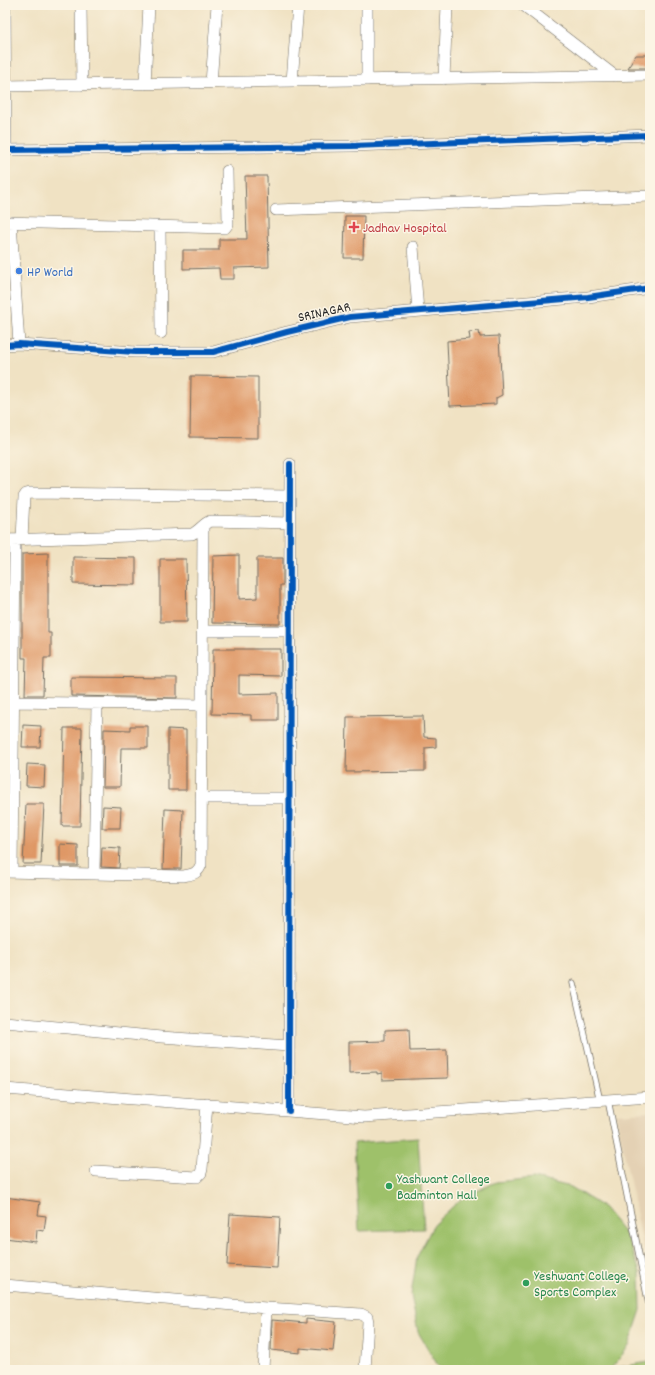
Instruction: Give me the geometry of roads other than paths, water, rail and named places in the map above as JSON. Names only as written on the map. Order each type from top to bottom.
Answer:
[{"type":"street","points":[[5,5],[6,150],[352,146],[650,135]]},
{"type":"street","points":[[81,5],[82,85]]},
{"type":"street","points":[[145,84],[149,5]]},
{"type":"street","points":[[212,83],[217,5]]},
{"type":"street","points":[[292,82],[298,5]]},
{"type":"street","points":[[367,5],[367,80]]},
{"type":"street","points":[[444,79],[447,5]]},
{"type":"street","points":[[523,5],[615,76]]},
{"type":"street","points":[[6,86],[650,75]]},
{"type":"street","points":[[19,344],[8,222],[225,228],[228,224],[227,171]]},
{"type":"street","points":[[276,210],[650,196]]},
{"type":"street","points":[[160,227],[161,334]]},
{"type":"street","points":[[412,247],[418,311]]},
{"type":"street","name":"SRINAGAR","points":[[5,345],[19,344],[135,352],[213,352],[350,317],[588,297],[650,288]]},
{"type":"street","points":[[289,1111],[290,464]]},
{"type":"street","points":[[203,526],[201,865],[199,871],[184,876],[8,872],[13,702],[14,540],[26,494],[290,496]]},
{"type":"street","points":[[14,540],[192,534],[210,521],[290,523]]},
{"type":"street","points":[[202,631],[290,631]]},
{"type":"street","points":[[13,702],[201,705]]},
{"type":"street","points":[[94,874],[97,704]]},
{"type":"street","points":[[201,798],[290,798]]},
{"type":"street","points":[[5,1022],[161,1037],[289,1046]]},
{"type":"street","points":[[5,1089],[364,1117],[650,1097]]},
{"type":"street","points":[[96,1171],[197,1177],[201,1173],[202,1169],[207,1104]]},
{"type":"street","points":[[5,1285],[266,1308],[361,1314],[367,1317],[368,1322],[365,1370]]},
{"type":"street","points":[[263,1370],[266,1308]]},
{"type":"lane","points":[[573,983],[604,1100],[650,1310]]},
{"type":"place","name":"Jadhav Hospital","points":[[354,227]]},
{"type":"place","name":"HP World","points":[[19,271]]},
{"type":"place","name":"Yashwant College Badminton Hall","points":[[389,1186]]},
{"type":"place","name":"Yeshwant College, Sports Complex","points":[[526,1283]]}]
